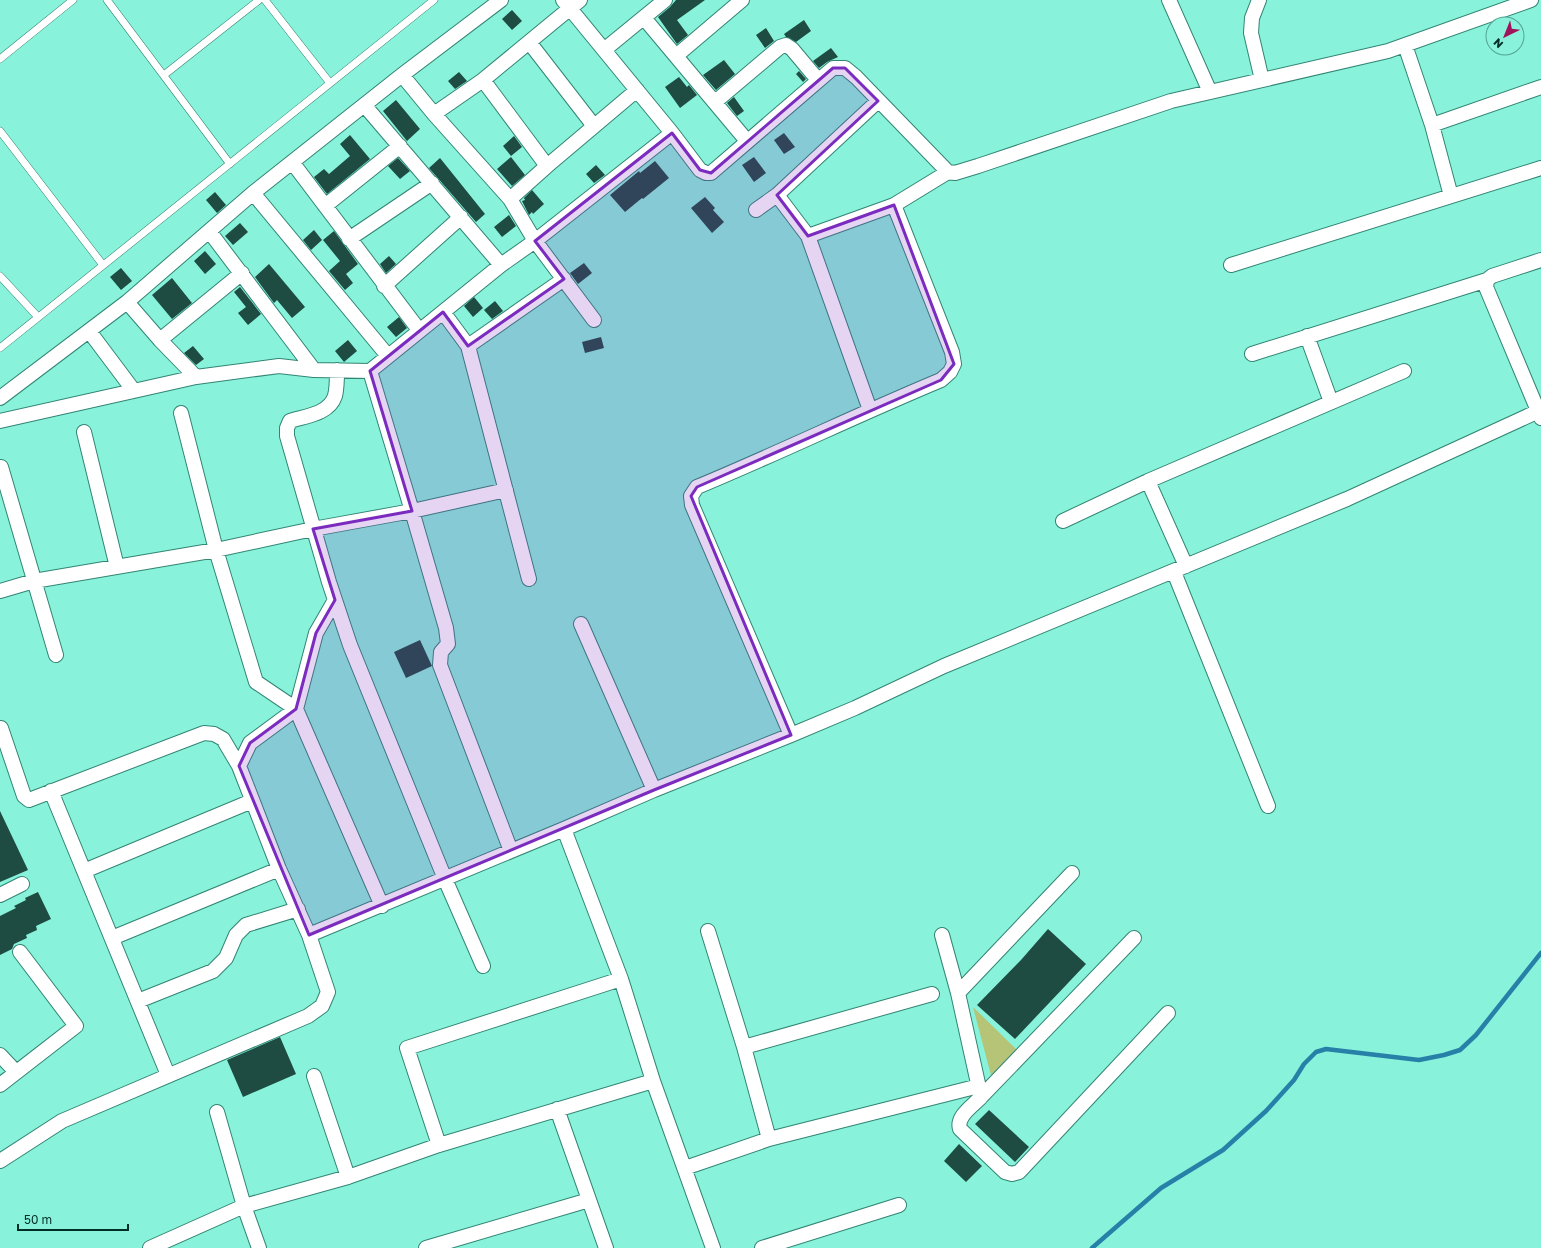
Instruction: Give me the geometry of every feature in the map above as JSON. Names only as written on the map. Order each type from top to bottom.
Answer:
[{"type":"street","points":[[0,398],[127,302],[253,193],[365,106],[402,75],[501,0]]},
{"type":"street","points":[[604,50],[665,0]]},
{"type":"street","points":[[676,56],[742,0]]},
{"type":"street","points":[[1170,0],[1210,92]]},
{"type":"street","points":[[1259,0],[1252,18],[1251,33],[1262,80]]},
{"type":"street","points":[[808,236],[894,205],[948,172],[955,172],[978,166],[1171,101],[1388,51],[1531,0]]},
{"type":"street","points":[[434,114],[483,80],[529,42],[571,3],[604,50],[672,133],[700,170],[706,173],[711,173],[833,68],[845,68],[856,77],[948,172]]},
{"type":"street","points":[[644,18],[716,102],[747,141]]},
{"type":"street","points":[[529,42],[594,126]]},
{"type":"street","points":[[716,102],[780,47],[786,45],[792,49],[818,80]]},
{"type":"street","points":[[1405,45],[1432,125],[1451,196]]},
{"type":"street","points":[[402,75],[434,114],[510,200],[535,241],[594,320]]},
{"type":"street","points":[[483,80],[547,166]]},
{"type":"street","points":[[1432,125],[1541,86]]},
{"type":"street","points":[[510,200],[547,166],[637,90]]},
{"type":"street","points":[[756,210],[777,195],[878,101]]},
{"type":"street","points":[[365,106],[462,217],[501,265]]},
{"type":"street","points":[[0,421],[196,378],[279,366],[314,370],[370,371],[501,265],[535,241],[672,133]]},
{"type":"street","points":[[325,206],[400,146]]},
{"type":"street","points":[[292,162],[384,286],[419,330]]},
{"type":"street","points":[[1231,265],[1541,168]]},
{"type":"street","points":[[349,239],[432,183]]},
{"type":"street","points":[[253,193],[388,356]]},
{"type":"street","points":[[777,195],[808,236],[870,410]]},
{"type":"street","points":[[791,735],[692,505],[690,496],[697,487],[941,380],[950,372],[954,364],[952,352],[894,205]]},
{"type":"street","points":[[384,286],[462,217]]},
{"type":"street","points":[[209,230],[314,370]]},
{"type":"street","points":[[1252,354],[1487,280],[1492,276],[1541,260]]},
{"type":"street","points":[[160,340],[242,273]]},
{"type":"street","points":[[468,346],[564,279]]},
{"type":"street","points":[[309,935],[511,852],[654,790],[855,708],[944,666],[1347,499],[1540,413],[1486,287],[1487,280]]},
{"type":"street","points":[[127,302],[196,378]]},
{"type":"street","points":[[443,312],[468,346],[529,579]]},
{"type":"street","points":[[88,331],[134,391]]},
{"type":"street","points":[[1307,336],[1330,402]]},
{"type":"street","points":[[337,370],[335,396],[330,405],[320,412],[290,421],[286,436],[313,529],[350,645],[445,879],[483,966]]},
{"type":"street","points":[[370,371],[446,628],[448,644],[440,652],[440,665],[511,852]]},
{"type":"street","points":[[1063,521],[1148,481],[1404,371]]},
{"type":"street","points":[[181,413],[216,550],[256,682],[296,710],[382,906]]},
{"type":"street","points":[[84,432],[117,567]]},
{"type":"street","points":[[1,467],[56,655]]},
{"type":"street","points":[[1148,481],[1268,806]]},
{"type":"street","points":[[0,591],[34,581],[216,550],[313,529],[412,511],[506,490]]},
{"type":"street","points":[[239,766],[250,743],[296,710],[316,633],[335,600]]},
{"type":"street","points":[[581,624],[654,790]]},
{"type":"street","points":[[0,1161],[62,1121],[308,1016],[322,1006],[328,992],[309,935],[279,869],[239,766],[224,739],[214,734],[204,733],[28,800],[1,728]]},
{"type":"street","points":[[50,791],[168,1075]]},
{"type":"street","points":[[84,871],[252,801]]},
{"type":"street","points":[[564,829],[621,979],[654,1081],[713,1248]]},
{"type":"street","points":[[112,938],[279,869]]},
{"type":"street","points":[[958,993],[1072,873]]},
{"type":"street","points":[[0,895],[22,884]]},
{"type":"street","points":[[138,1001],[213,971],[226,958],[236,935],[246,925],[298,909]]},
{"type":"street","points":[[708,931],[744,1047],[769,1139]]},
{"type":"street","points":[[942,936],[958,993],[980,1091]]},
{"type":"street","points":[[1134,938],[980,1091],[958,1124],[960,1129],[1005,1172],[1012,1174],[1019,1172],[1168,1013]]},
{"type":"street","points":[[0,1085],[76,1026],[20,952]]},
{"type":"street","points":[[439,1145],[407,1048],[621,979]]},
{"type":"street","points":[[744,1047],[932,994]]},
{"type":"street","points":[[0,1055],[16,1072]]},
{"type":"street","points":[[314,1076],[348,1177]]},
{"type":"street","points":[[150,1248],[244,1206],[348,1177],[439,1145],[654,1081]]},
{"type":"street","points":[[686,1168],[769,1139],[980,1091]]},
{"type":"street","points":[[557,1110],[606,1248]]},
{"type":"street","points":[[217,1112],[244,1206],[259,1248]]},
{"type":"street","points":[[426,1248],[589,1200]]},
{"type":"street","points":[[762,1248],[899,1205]]},
{"type":"lane","points":[[0,59],[73,0]]},
{"type":"lane","points":[[107,0],[230,164]]},
{"type":"lane","points":[[164,75],[259,0]]},
{"type":"lane","points":[[265,0],[330,83]]},
{"type":"lane","points":[[0,348],[434,0]]},
{"type":"lane","points":[[0,131],[103,265]]},
{"type":"lane","points":[[0,276],[38,317]]},
{"type":"highlighted area","points":[[833,68],[845,68],[878,101],[777,195],[808,236],[894,205],[954,364],[941,380],[697,487],[691,496],[791,735],[654,790],[309,935],[239,766],[250,743],[296,709],[316,633],[335,600],[313,529],[412,511],[370,371],[443,312],[468,346],[564,279],[535,241],[672,133],[700,170],[711,173]]},
{"type":"green space","points":[[973,1007],[1017,1050],[992,1079]]},
{"type":"building","points":[[676,0],[705,0],[677,20],[688,35],[677,44],[658,17]]},
{"type":"building","points":[[512,10],[522,21],[512,30],[502,19]]},
{"type":"building","points":[[804,20],[811,31],[796,42],[786,37],[784,34]]},
{"type":"building","points":[[766,28],[774,41],[765,48],[756,35]]},
{"type":"building","points":[[831,48],[838,57],[819,68],[813,61]]},
{"type":"building","points":[[724,60],[735,74],[716,90],[703,75]]},
{"type":"building","points":[[799,71],[806,79],[803,82],[796,74]]},
{"type":"building","points":[[459,72],[467,81],[455,89],[448,81]]},
{"type":"building","points":[[679,77],[687,87],[689,85],[697,95],[680,108],[665,87]]},
{"type":"building","points":[[734,97],[744,111],[737,116],[727,103]]},
{"type":"building","points":[[396,100],[420,129],[407,141],[383,111]]},
{"type":"building","points":[[784,133],[795,147],[784,154],[774,140]]},
{"type":"building","points":[[350,135],[370,159],[327,194],[314,177],[324,169],[329,174],[350,156],[340,144]]},
{"type":"building","points":[[514,136],[522,147],[511,156],[503,146]]},
{"type":"building","points":[[511,157],[525,175],[512,186],[497,169]]},
{"type":"building","points":[[754,157],[766,173],[754,182],[742,165]]},
{"type":"building","points":[[398,158],[410,171],[400,179],[388,166]]},
{"type":"building","points":[[440,158],[485,214],[476,222],[429,168]]},
{"type":"building","points":[[655,161],[669,178],[625,212],[610,195],[639,171],[640,173]]},
{"type":"building","points":[[596,165],[605,175],[594,183],[586,174]]},
{"type":"building","points":[[532,190],[544,204],[533,214],[532,212],[529,215],[522,201],[525,200],[524,198]]},
{"type":"building","points":[[215,192],[226,205],[217,213],[206,200]]},
{"type":"building","points":[[705,197],[715,208],[713,210],[724,222],[712,233],[691,208]]},
{"type":"building","points":[[509,215],[516,226],[502,237],[494,227]]},
{"type":"building","points":[[240,223],[248,232],[233,245],[225,236]]},
{"type":"building","points":[[314,230],[322,240],[311,250],[303,240]]},
{"type":"building","points":[[334,231],[358,264],[346,274],[353,283],[345,290],[329,271],[340,261],[323,240]]},
{"type":"building","points":[[205,251],[216,264],[205,274],[194,261]]},
{"type":"building","points":[[389,256],[396,264],[386,273],[380,264]]},
{"type":"building","points":[[584,263],[592,273],[578,284],[570,273]]},
{"type":"building","points":[[269,264],[305,307],[292,318],[277,300],[274,303],[255,277]]},
{"type":"building","points":[[121,268],[132,281],[121,290],[110,277]]},
{"type":"building","points":[[172,278],[192,303],[172,319],[152,295]]},
{"type":"building","points":[[240,287],[261,314],[248,325],[238,313],[246,307],[234,292]]},
{"type":"building","points":[[474,297],[483,308],[473,317],[464,306]]},
{"type":"building","points":[[495,301],[503,311],[492,319],[484,310]]},
{"type":"building","points":[[399,317],[407,328],[396,337],[387,327]]},
{"type":"building","points":[[601,337],[604,348],[585,353],[582,342]]},
{"type":"building","points":[[348,340],[357,351],[344,362],[335,351]]},
{"type":"building","points":[[193,346],[204,359],[196,365],[184,353]]},
{"type":"building","points":[[420,640],[432,666],[406,678],[394,652]]},
{"type":"building","points":[[0,811],[28,870],[0,882]]},
{"type":"building","points":[[38,892],[51,919],[36,926],[37,930],[26,935],[27,938],[14,944],[12,949],[0,955],[0,916],[16,908],[14,906],[26,900],[25,898]]},
{"type":"building","points":[[1048,929],[1086,964],[1015,1039],[977,1005],[1021,960]]},
{"type":"building","points":[[280,1037],[296,1074],[243,1097],[227,1060]]},
{"type":"building","points":[[989,1110],[1029,1147],[1015,1162],[975,1124]]},
{"type":"building","points":[[959,1144],[982,1166],[966,1182],[944,1161]]},
{"type":"waterway","points":[[1092,1248],[1161,1188],[1223,1150],[1266,1111],[1294,1080],[1304,1064],[1316,1052],[1326,1049],[1419,1060],[1460,1050],[1476,1035],[1541,953]]}]
